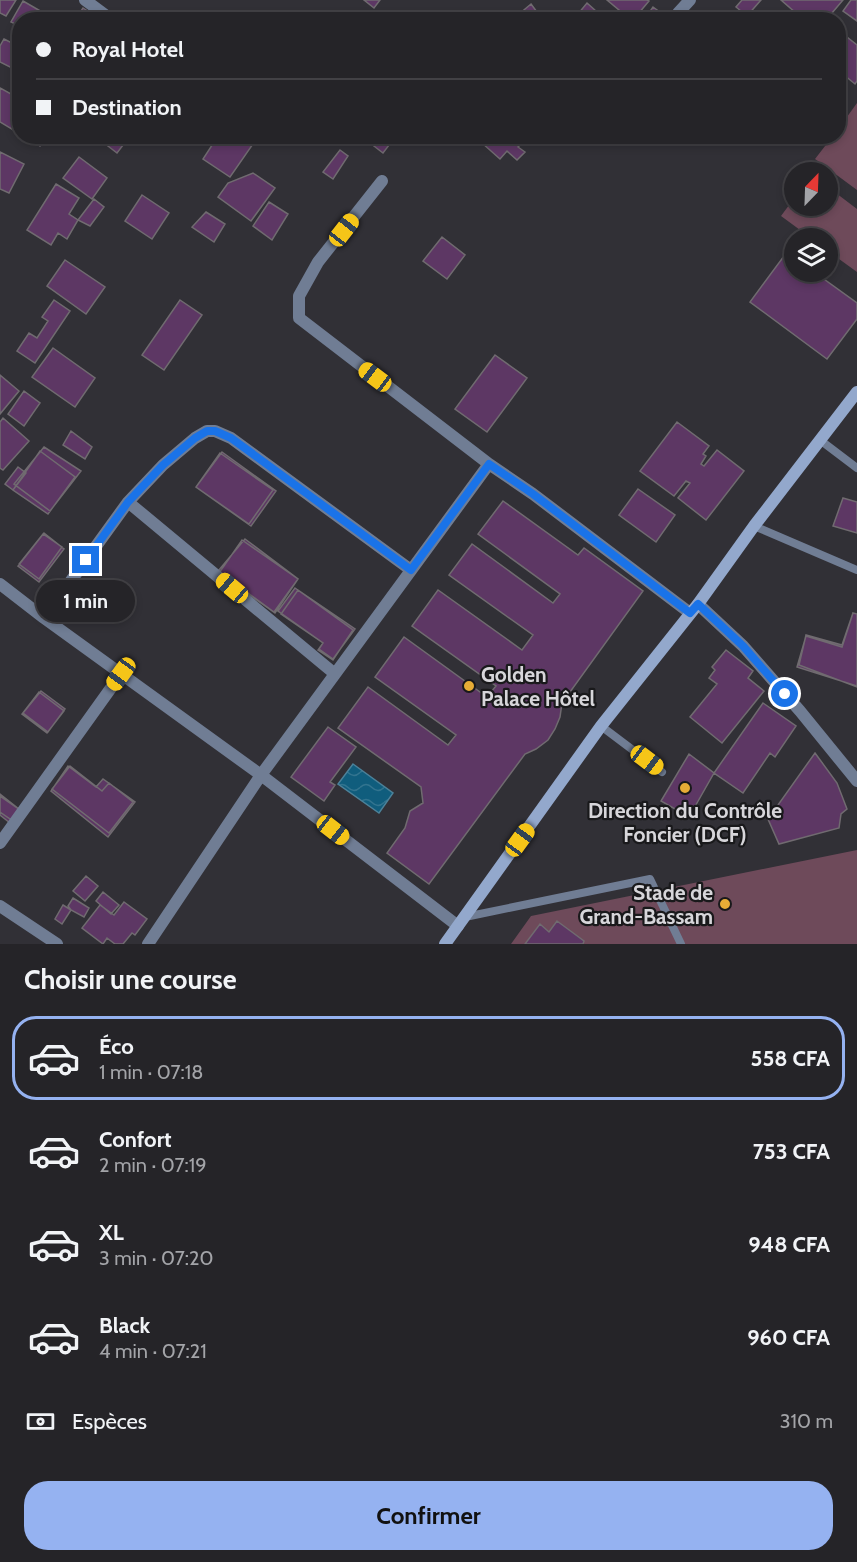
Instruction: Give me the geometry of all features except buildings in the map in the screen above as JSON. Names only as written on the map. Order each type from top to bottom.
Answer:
[{"type":"street","points":[[85,0],[101,12]]},
{"type":"street","points":[[679,12],[690,0]]},
{"type":"street","points":[[382,181],[318,262],[299,297],[299,318],[489,464],[743,646],[857,781]]},
{"type":"street","points":[[444,944],[602,726],[694,609],[754,526],[857,392]]},
{"type":"street","points":[[44,618],[128,502],[163,465],[207,431],[215,431],[231,438],[411,570]]},
{"type":"street","points":[[148,944],[261,776],[489,464]]},
{"type":"street","points":[[128,502],[335,674]]},
{"type":"street","points":[[0,584],[462,921]]},
{"type":"street","points":[[0,843],[121,674]]},
{"type":"street","points":[[0,906],[57,944]]},
{"type":"lane","points":[[820,440],[857,468]]},
{"type":"lane","points":[[754,526],[857,570]]},
{"type":"lane","points":[[602,726],[662,772]]},
{"type":"lane","points":[[462,921],[650,879],[681,944]]},
{"type":"shaded area","points":[[857,103],[857,190],[838,176],[838,162],[819,162],[815,159],[827,144],[846,144],[846,118]]},
{"type":"shaded area","points":[[838,195],[857,209],[857,272],[838,258],[838,228],[797,228],[781,216],[784,212],[784,216],[838,216]]},
{"type":"shaded area","name":"Stade de Grand-Bassam","points":[[857,850],[857,944],[511,944],[531,916]]},
{"type":"water","points":[[353,764],[393,793],[379,813],[338,784]]},
{"type":"place","name":"Golden Palace Hôtel","points":[[469,686]]},
{"type":"place","name":"Direction du Contrôle Foncier (DCF)","points":[[685,788]]},
{"type":"place","name":"Stade de Grand-Bassam","points":[[725,904]]},
{"type":"route","points":[[86,560],[128,502],[163,465],[207,431],[215,431],[231,438],[411,570],[489,464],[533,494],[690,613],[698,604],[743,646],[785,694]]}]
